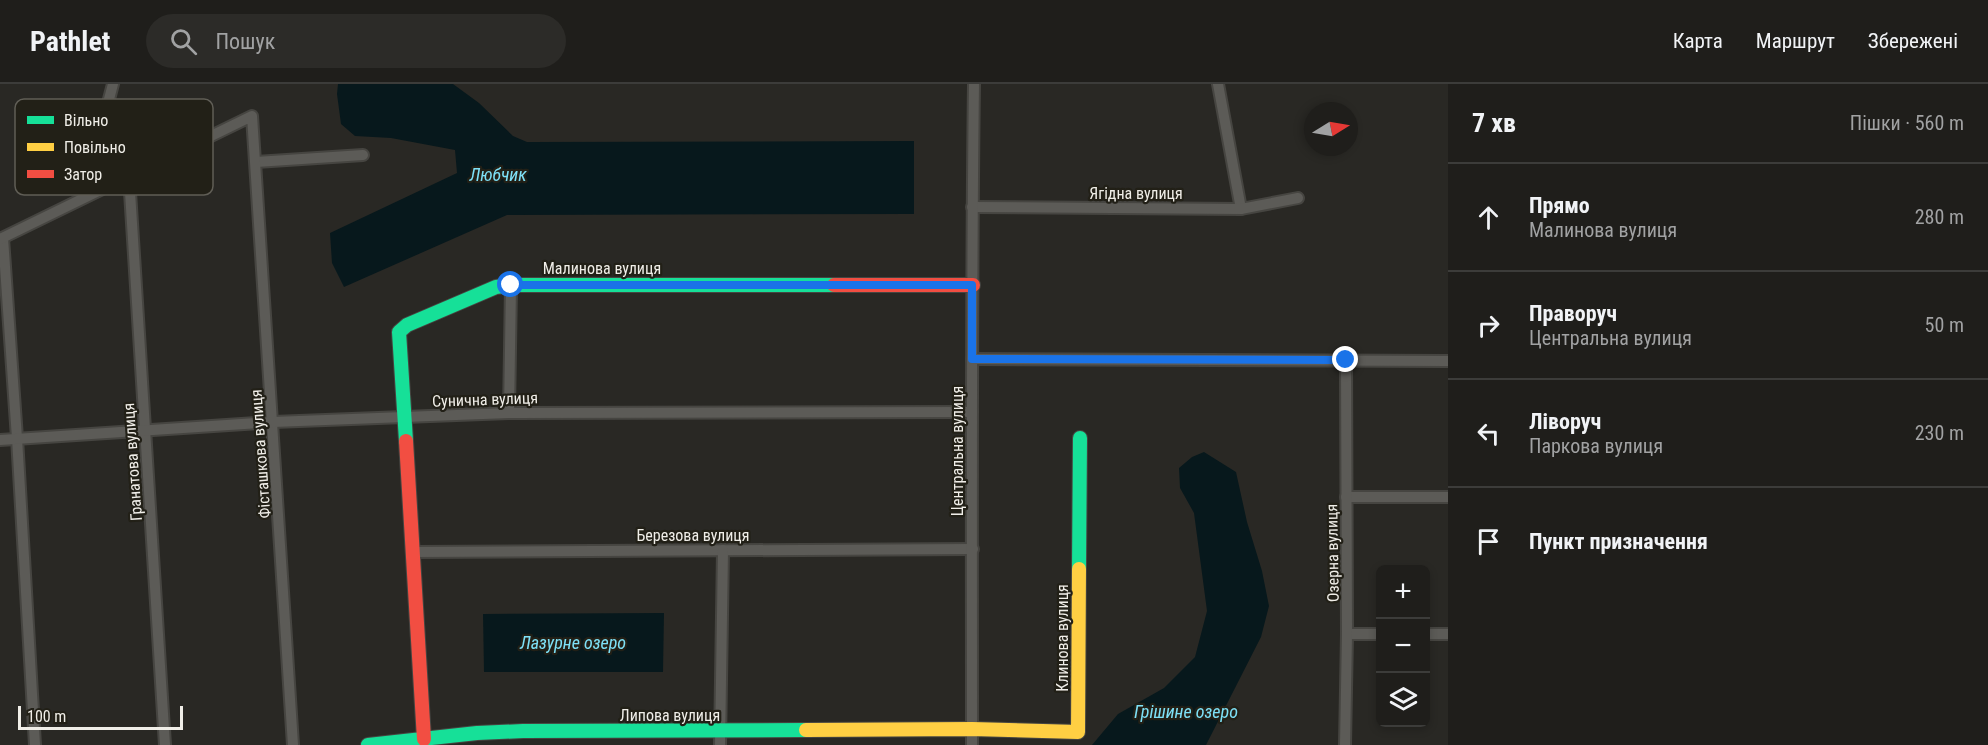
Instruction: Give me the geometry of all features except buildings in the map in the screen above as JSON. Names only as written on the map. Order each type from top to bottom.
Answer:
[{"type":"street","points":[[109,99],[113,84]]},
{"type":"street","name":"Центральна вулиця","points":[[972,745],[974,84]]},
{"type":"street","points":[[1218,84],[1241,208]]},
{"type":"street","name":"Фісташкова вулиця","points":[[213,135],[252,116],[293,745]]},
{"type":"street","points":[[256,162],[363,155]]},
{"type":"street","points":[[36,745],[17,438],[1,238],[88,195]]},
{"type":"street","name":"Гранатова вулиця","points":[[130,195],[165,745]]},
{"type":"street","name":"Ягідна вулиця","points":[[972,207],[1241,208],[1298,198]]},
{"type":"street","points":[[509,413],[511,285]]},
{"type":"street","name":"Малинова вулиця","points":[[424,739],[399,332],[407,325],[496,287],[511,285],[972,285]]},
{"type":"street","points":[[972,359],[1448,362]]},
{"type":"street","name":"Озерна вулиця","points":[[1345,745],[1346,360]]},
{"type":"street","name":"Сунична вулиця","points":[[0,440],[273,422],[509,413],[972,412]]},
{"type":"street","name":"Клинова вулиця","points":[[972,729],[1078,732],[1080,438]]},
{"type":"street","points":[[1346,497],[1448,497]]},
{"type":"street","name":"Березова вулиця","points":[[412,552],[973,549]]},
{"type":"street","points":[[720,738],[723,550]]},
{"type":"street","points":[[1347,634],[1376,634]]},
{"type":"street","points":[[1430,634],[1448,634]]},
{"type":"street","name":"Липова вулиця","points":[[368,745],[477,733],[523,731],[720,738],[972,729]]},
{"type":"water","name":"Любчик","points":[[338,84],[453,84],[479,103],[513,136],[527,142],[914,141],[914,214],[507,215],[344,287],[332,263],[330,233],[457,173],[455,150],[391,138],[355,136],[341,124]]},
{"type":"water","name":"Грішине озеро","points":[[1204,452],[1236,472],[1269,606],[1261,637],[1206,745],[1092,745],[1118,714],[1164,688],[1195,657],[1207,611],[1194,513],[1180,488],[1179,468],[1192,457]]},
{"type":"water","name":"Лазурне озеро","points":[[664,613],[663,672],[484,672],[483,614]]},
{"type":"traffic: fast","points":[[406,441],[399,332],[407,325],[496,287],[511,285],[834,285]]},
{"type":"traffic: fast","points":[[1079,569],[1080,438]]},
{"type":"traffic: fast","points":[[368,745],[477,733],[523,731],[806,730]]},
{"type":"traffic: slow","points":[[806,730],[972,729],[1078,732],[1079,569]]},
{"type":"traffic: jam","points":[[834,285],[973,285]]},
{"type":"traffic: jam","points":[[406,441],[424,739]]},
{"type":"route","points":[[511,285],[972,285],[972,359],[1346,360]]}]
